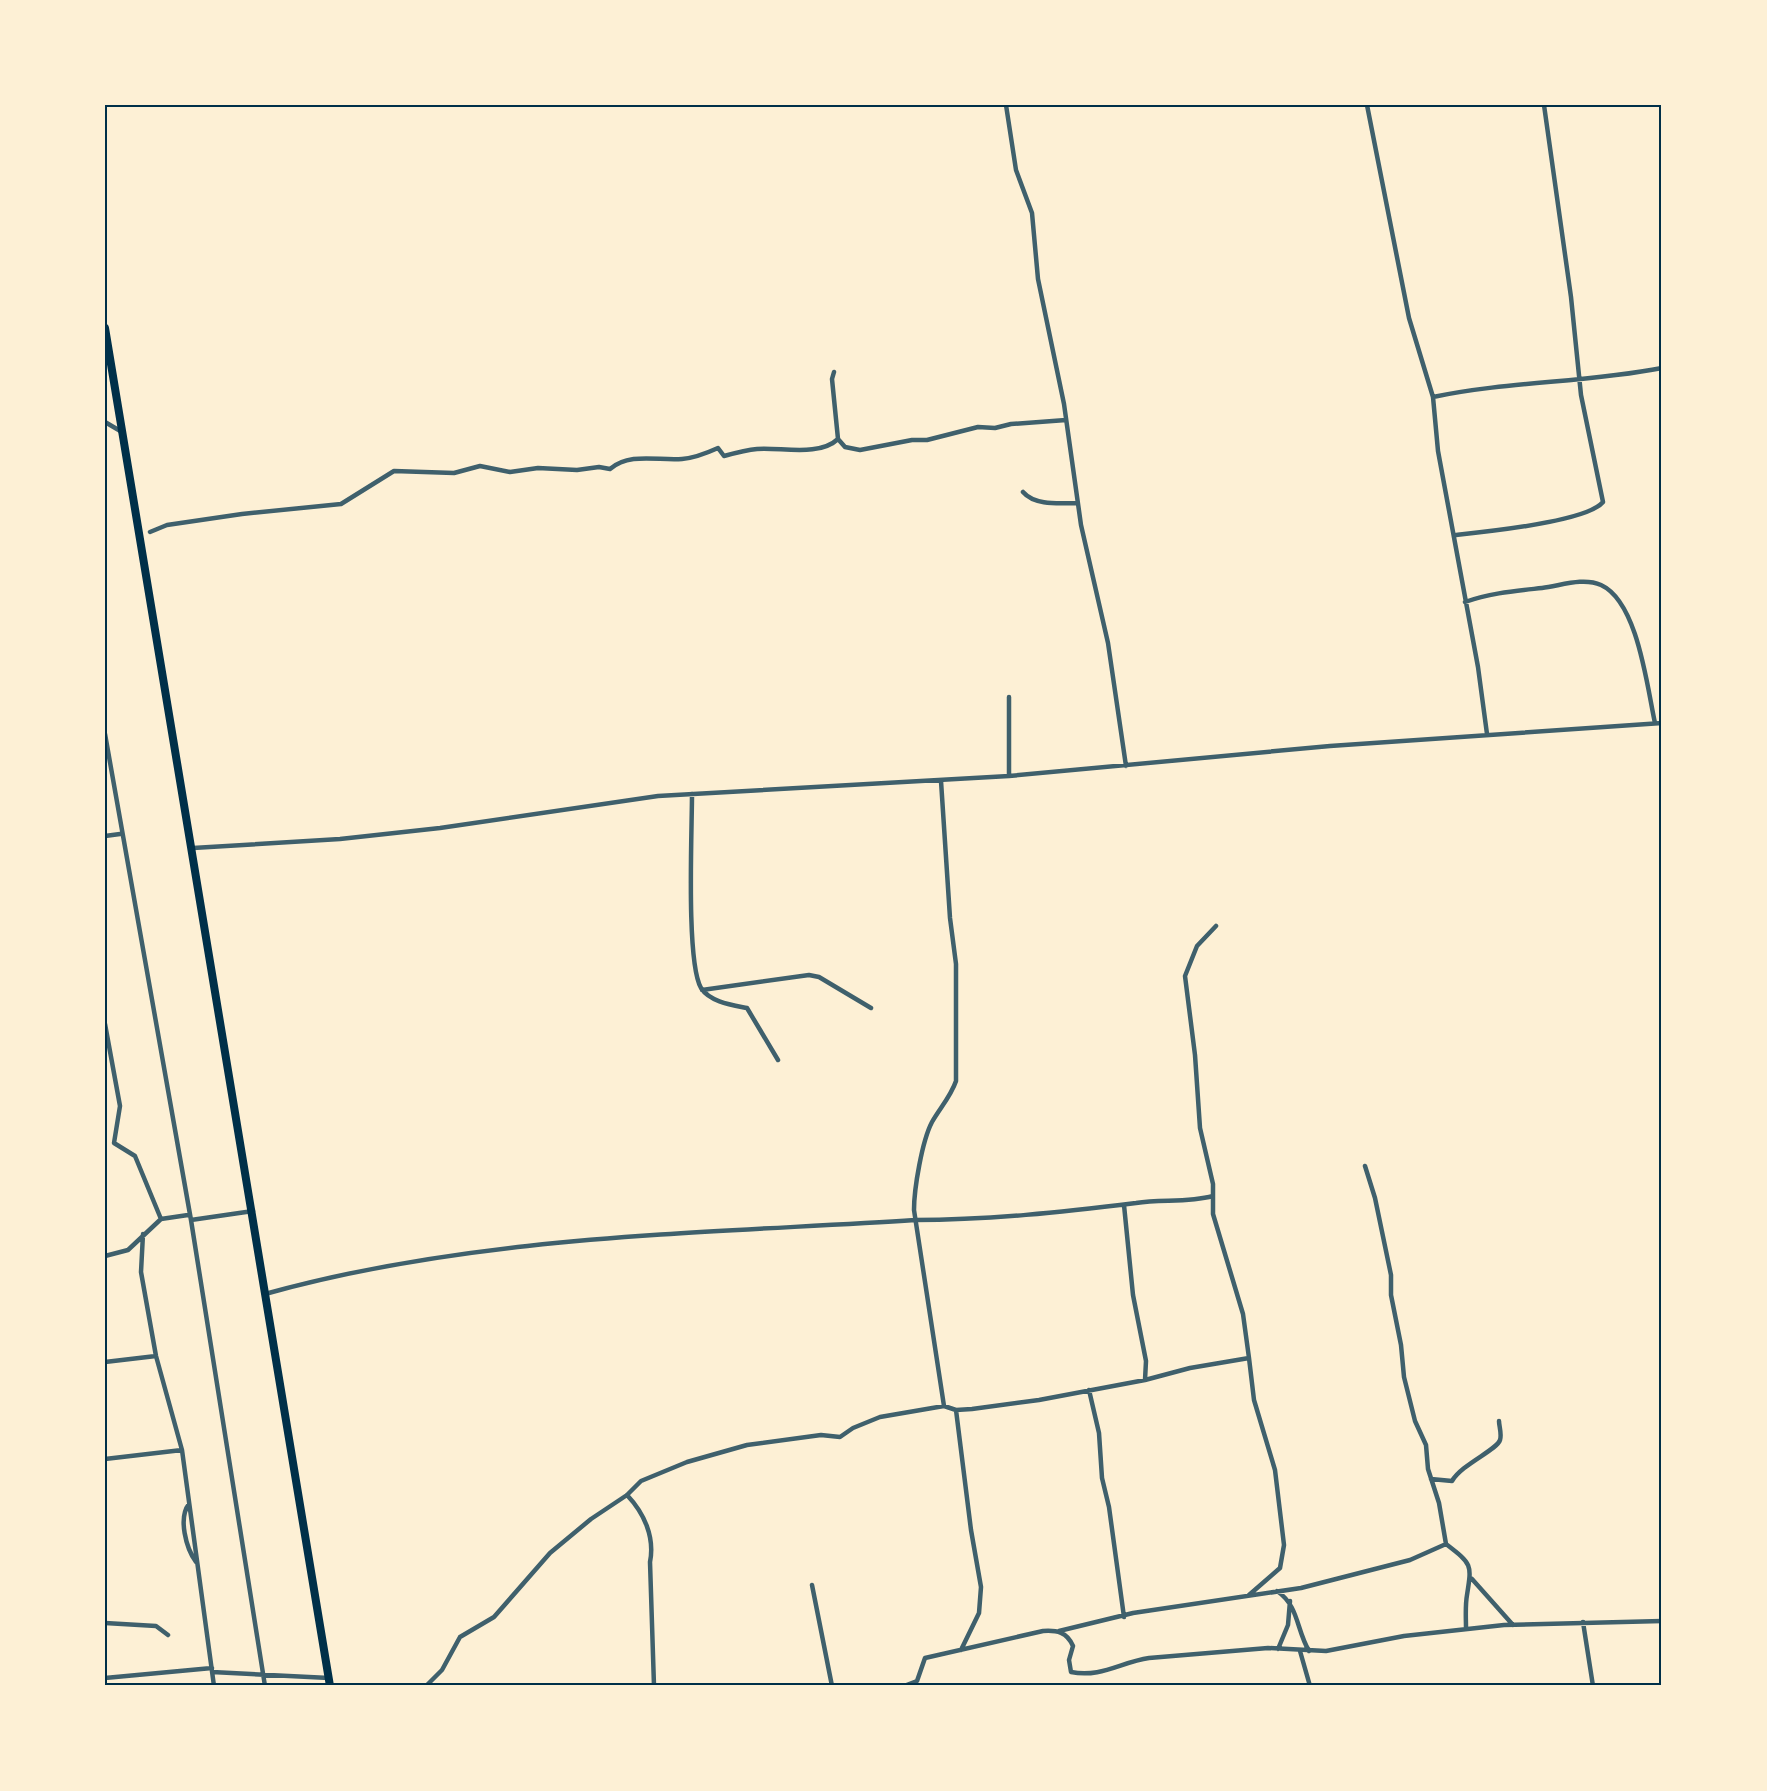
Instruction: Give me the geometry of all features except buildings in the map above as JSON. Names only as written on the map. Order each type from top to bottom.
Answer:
[{"type":"highway","points":[[105,327],[330,1682]]},
{"type":"street","points":[[1006,105],[1016,170],[1032,213],[1038,279],[1066,420],[1077,503],[1108,643],[1126,766]]},
{"type":"street","points":[[1367,105],[1409,318],[1433,397],[1438,451],[1479,667],[1487,734]]},
{"type":"street","points":[[1455,535],[1528,525],[1598,508],[1603,502],[1587,431],[1579,380],[1571,297],[1544,105]]},
{"type":"street","points":[[1433,397],[1493,385],[1579,380],[1662,368]]},
{"type":"street","points":[[834,372],[832,379],[838,439],[845,447],[860,450],[912,440],[927,440],[978,427],[994,428],[1011,424],[1066,420]]},
{"type":"street","points":[[105,422],[122,432]]},
{"type":"street","points":[[150,532],[167,525],[341,504],[394,471],[454,473],[480,466],[510,472],[538,468],[577,470],[599,467],[610,469],[617,463],[639,458],[682,459],[718,448],[724,456],[755,449],[831,446],[838,439]]},
{"type":"street","points":[[1023,492],[1027,496],[1046,502],[1077,503]]},
{"type":"street","points":[[1465,602],[1497,592],[1577,583],[1601,586],[1617,597],[1627,616],[1637,644],[1655,723]]},
{"type":"street","points":[[1009,697],[1009,776]]},
{"type":"street","points":[[193,848],[340,839],[440,828],[658,796],[941,781],[1487,734],[1662,723]]},
{"type":"street","points":[[105,735],[120,834],[189,1217],[265,1686]]},
{"type":"street","points":[[941,781],[950,918],[956,964],[956,1081],[952,1092],[931,1124],[915,1190],[915,1220],[925,1274],[932,1338],[945,1406]]},
{"type":"street","points":[[692,794],[693,956],[702,990],[713,999],[747,1008],[778,1060]]},
{"type":"street","points":[[105,836],[120,834]]},
{"type":"street","points":[[1216,926],[1197,946],[1185,976],[1195,1055],[1200,1128],[1213,1196],[1213,1214],[1243,1314],[1254,1400],[1275,1470],[1284,1545],[1280,1568],[1249,1596]]},
{"type":"street","points":[[702,990],[809,975],[819,977],[871,1008]]},
{"type":"street","points":[[105,1024],[107,1046],[120,1106],[114,1143],[135,1156],[161,1219]]},
{"type":"street","points":[[1365,1166],[1375,1198],[1391,1275],[1391,1295],[1401,1345],[1404,1377],[1415,1421],[1425,1443],[1446,1544],[1462,1555],[1472,1580],[1513,1625]]},
{"type":"street","points":[[265,1294],[335,1275],[519,1245],[915,1220],[968,1220],[1192,1201],[1213,1196]]},
{"type":"street","points":[[1124,1205],[1133,1295],[1146,1361],[1145,1380]]},
{"type":"street","points":[[105,1256],[128,1250],[142,1234],[161,1219],[253,1211]]},
{"type":"street","points":[[142,1234],[141,1272],[156,1356],[182,1450],[214,1686]]},
{"type":"street","points":[[105,1362],[156,1356]]},
{"type":"street","points":[[426,1686],[442,1670],[460,1637],[494,1617],[550,1553],[591,1519],[627,1495],[641,1481],[665,1469],[727,1450],[791,1438],[821,1435],[840,1437],[873,1419],[945,1406],[956,1410],[1039,1400],[1249,1358]]},
{"type":"street","points":[[1089,1390],[1099,1433],[1102,1478],[1109,1507],[1124,1617]]},
{"type":"street","points":[[956,1410],[962,1466],[981,1587],[979,1613],[961,1650]]},
{"type":"street","points":[[1431,1479],[1452,1481],[1465,1465],[1497,1446],[1500,1437],[1499,1420]]},
{"type":"street","points":[[105,1459],[182,1450]]},
{"type":"street","points":[[627,1495],[649,1529],[653,1549],[650,1562],[654,1686]]},
{"type":"street","points":[[904,1686],[917,1681],[925,1658],[1012,1637],[1301,1588],[1410,1560],[1446,1544]]},
{"type":"street","points":[[1466,1629],[1466,1596],[1472,1580]]},
{"type":"street","points":[[812,1585],[832,1686]]},
{"type":"street","points":[[1277,1591],[1290,1600],[1299,1630],[1309,1651]]},
{"type":"street","points":[[1278,1649],[1288,1625],[1290,1600]]},
{"type":"street","points":[[1058,1631],[1070,1638],[1073,1646],[1069,1667],[1076,1673],[1105,1672],[1129,1662],[1149,1658],[1278,1649],[1309,1651],[1466,1629],[1582,1622],[1662,1621]]},
{"type":"street","points":[[1582,1622],[1593,1686]]},
{"type":"street","points":[[105,1623],[156,1626],[168,1635]]},
{"type":"street","points":[[1300,1651],[1310,1686]]},
{"type":"street","points":[[105,1678],[212,1670],[330,1682]]},
{"type":"street","points":[[849,1686],[863,1686]]}]
